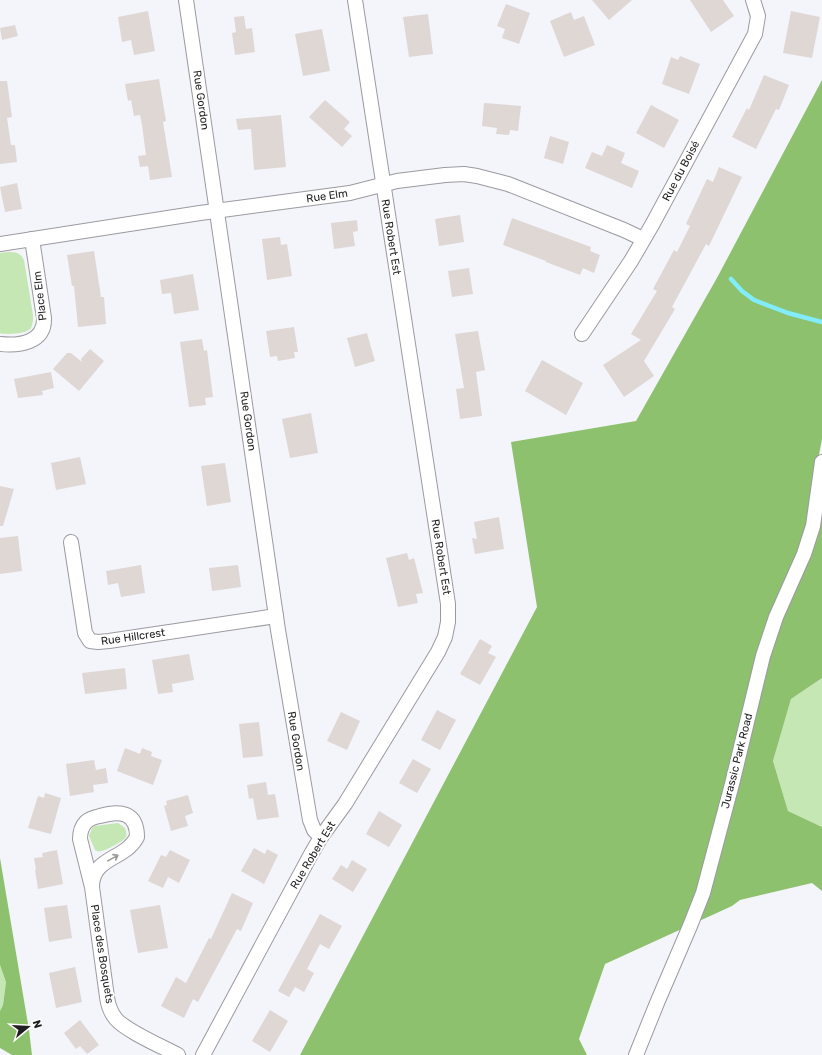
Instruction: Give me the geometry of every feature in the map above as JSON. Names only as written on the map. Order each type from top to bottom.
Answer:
[{"type":"street","name":"Rue Gordon","points":[[186,0],[276,616],[310,820],[314,830],[321,837]]},
{"type":"street","name":"Rue Robert Est","points":[[203,1055],[321,837],[346,804],[431,664],[445,637],[448,622],[448,604],[355,0]]},
{"type":"street","name":"Rue du Boisé","points":[[582,334],[631,261],[755,34],[758,16],[753,0]]},
{"type":"street","name":"Rue Elm","points":[[0,244],[217,211],[350,193],[398,181],[464,174],[508,184],[643,239]]},
{"type":"street","name":"Place Elm","points":[[0,344],[13,344],[34,340],[38,337],[43,328],[44,318],[32,239]]},
{"type":"street","name":"Jurassic Park Road","points":[[636,1055],[703,892],[732,784],[763,656],[776,616],[804,554],[813,526],[822,462]]},
{"type":"street","name":"Rue Hillcrest","points":[[71,542],[85,633],[90,641],[110,641],[276,616]]},
{"type":"street","name":"Place des Bosquets","points":[[92,887],[94,874],[99,868],[107,861],[130,848],[137,837],[135,824],[131,818],[125,814],[118,813],[99,816],[86,821],[80,832],[80,839],[92,887],[106,997],[116,1020],[124,1027],[178,1055]]},
{"type":"green space","points":[[822,80],[822,439],[813,486],[822,495],[822,678],[791,699],[773,761],[788,811],[822,827],[822,891],[812,883],[740,900],[732,906],[605,964],[579,1039],[587,1055],[300,1055],[537,607],[511,442],[636,421],[718,276]]},
{"type":"green space","points":[[0,253],[18,253],[24,260],[33,320],[31,328],[25,332],[3,334],[0,333]]},
{"type":"green space","points":[[822,678],[822,827],[788,811],[773,761],[791,699]]},
{"type":"green space","points":[[118,823],[125,828],[125,839],[106,849],[99,851],[95,850],[89,836],[92,828],[95,826]]},
{"type":"green space","points":[[0,858],[32,1055],[12,1055],[0,1048],[0,1011],[3,1005],[6,982],[0,965]]},
{"type":"green space","points":[[0,965],[6,982],[3,1005],[0,1011]]},
{"type":"building","points":[[592,0],[632,0],[609,20]]},
{"type":"building","points":[[690,0],[723,0],[734,16],[711,32]]},
{"type":"building","points":[[506,4],[530,13],[519,44],[502,38],[505,29],[497,26]]},
{"type":"building","points":[[148,11],[155,51],[134,55],[131,40],[122,42],[118,17]]},
{"type":"building","points":[[791,11],[820,17],[812,58],[783,53]]},
{"type":"building","points":[[571,12],[574,20],[584,16],[595,45],[564,57],[550,21]]},
{"type":"building","points":[[428,14],[433,54],[409,57],[403,17]]},
{"type":"building","points":[[244,16],[246,29],[252,28],[255,52],[235,55],[232,33],[236,32],[234,17]]},
{"type":"building","points":[[15,25],[18,36],[2,40],[0,28]]},
{"type":"building","points":[[322,29],[330,71],[303,76],[295,34]]},
{"type":"building","points":[[680,56],[700,64],[689,94],[662,84],[671,57],[678,60]]},
{"type":"building","points":[[764,75],[789,85],[779,110],[776,109],[756,149],[732,137],[747,108],[749,110]]},
{"type":"building","points":[[159,79],[166,121],[163,122],[172,177],[150,180],[148,166],[140,167],[138,156],[146,155],[140,115],[134,116],[131,100],[128,101],[125,84]]},
{"type":"building","points":[[0,81],[7,81],[12,117],[7,118],[11,145],[15,145],[17,162],[0,164]]},
{"type":"building","points":[[325,100],[350,122],[344,129],[352,136],[342,147],[309,117]]},
{"type":"building","points":[[484,103],[521,106],[518,131],[510,130],[509,135],[496,134],[497,128],[482,126]]},
{"type":"building","points":[[651,105],[679,120],[664,148],[636,133]]},
{"type":"building","points":[[281,115],[286,167],[254,170],[251,129],[238,130],[236,119]]},
{"type":"building","points":[[550,136],[569,142],[563,164],[544,158]]},
{"type":"building","points":[[607,145],[625,153],[621,163],[639,171],[632,188],[585,168],[592,152],[602,156]]},
{"type":"building","points":[[719,167],[742,177],[709,246],[706,244],[672,307],[675,309],[644,361],[654,376],[624,397],[603,365],[641,340],[631,334],[657,291],[653,289],[674,250],[677,252],[690,226],[686,224],[707,179],[713,182]]},
{"type":"building","points":[[17,183],[22,209],[5,212],[0,187]]},
{"type":"building","points":[[460,215],[464,242],[439,246],[435,219]]},
{"type":"building","points":[[512,218],[591,247],[590,251],[600,255],[594,273],[583,268],[580,275],[503,245]]},
{"type":"building","points":[[357,220],[358,231],[353,232],[355,246],[334,249],[331,223]]},
{"type":"building","points":[[280,237],[281,245],[287,244],[292,276],[267,280],[262,239]]},
{"type":"building","points":[[94,251],[101,297],[104,297],[106,324],[78,327],[74,286],[72,286],[67,255]]},
{"type":"building","points":[[469,268],[473,294],[452,297],[448,271]]},
{"type":"building","points":[[193,274],[199,310],[174,314],[171,293],[162,294],[160,280]]},
{"type":"building","points":[[294,327],[298,352],[294,352],[295,358],[278,361],[277,356],[270,357],[266,331]]},
{"type":"building","points":[[478,331],[485,370],[476,372],[482,416],[460,419],[456,389],[464,388],[455,334]]},
{"type":"building","points":[[367,333],[375,361],[355,367],[347,338]]},
{"type":"building","points":[[202,339],[204,351],[207,350],[213,397],[205,398],[206,405],[189,407],[180,342]]},
{"type":"building","points":[[90,349],[104,361],[79,391],[53,369],[67,353],[71,353],[82,362],[81,359]]},
{"type":"building","points":[[542,360],[583,383],[566,415],[525,391]]},
{"type":"building","points":[[51,372],[54,388],[42,391],[43,395],[18,398],[14,379]]},
{"type":"building","points":[[311,413],[318,453],[290,458],[282,419]]},
{"type":"building","points":[[80,457],[86,484],[56,490],[51,463]]},
{"type":"building","points":[[225,463],[231,502],[207,506],[201,466]]},
{"type":"building","points":[[0,486],[14,489],[3,526],[0,526]]},
{"type":"building","points":[[499,517],[504,549],[475,554],[472,538],[477,539],[474,522]]},
{"type":"building","points":[[18,536],[22,571],[0,574],[0,538]]},
{"type":"building","points":[[407,553],[409,560],[414,558],[423,593],[416,594],[418,603],[398,607],[386,558]]},
{"type":"building","points":[[141,565],[145,593],[121,597],[118,583],[108,585],[106,571]]},
{"type":"building","points":[[238,565],[241,587],[212,591],[209,568]]},
{"type":"building","points":[[480,639],[492,646],[488,653],[496,657],[480,685],[460,674]]},
{"type":"building","points":[[189,654],[194,680],[172,684],[173,692],[158,694],[152,660]]},
{"type":"building","points":[[125,668],[127,689],[85,694],[82,673]]},
{"type":"building","points":[[437,710],[456,720],[440,750],[421,740]]},
{"type":"building","points":[[341,712],[360,721],[347,750],[327,741]]},
{"type":"building","points":[[259,722],[263,756],[243,758],[239,724]]},
{"type":"building","points":[[125,748],[140,754],[142,748],[152,752],[151,756],[162,760],[153,785],[117,771]]},
{"type":"building","points":[[413,759],[431,769],[417,793],[399,783]]},
{"type":"building","points":[[94,760],[96,770],[106,768],[108,783],[93,785],[94,792],[70,796],[66,764]]},
{"type":"building","points":[[266,782],[268,795],[275,794],[279,817],[257,820],[253,798],[249,799],[247,785]]},
{"type":"building","points":[[45,793],[61,798],[51,834],[28,828],[38,796],[44,798]]},
{"type":"building","points":[[188,795],[193,813],[185,816],[188,826],[171,831],[164,806],[167,805],[166,801]]},
{"type":"building","points":[[379,811],[402,825],[389,847],[366,834]]},
{"type":"building","points":[[254,848],[265,854],[267,849],[278,855],[264,884],[241,871]]},
{"type":"building","points":[[57,850],[63,884],[38,889],[34,858],[43,857],[42,853]]},
{"type":"building","points":[[170,850],[190,860],[179,883],[168,877],[163,888],[148,881],[161,855],[166,857]]},
{"type":"building","points":[[352,860],[367,869],[353,892],[332,879],[341,865],[347,869]]},
{"type":"building","points":[[232,893],[253,903],[241,931],[237,929],[198,1002],[193,999],[184,1018],[161,1006],[176,977],[186,983],[209,938],[211,939]]},
{"type":"building","points":[[67,905],[72,938],[49,942],[44,908]]},
{"type":"building","points":[[160,905],[168,948],[138,953],[130,910]]},
{"type":"building","points":[[320,914],[342,926],[329,949],[320,944],[307,969],[314,973],[304,992],[295,987],[289,997],[278,991]]},
{"type":"building","points":[[75,967],[82,1002],[56,1008],[49,973]]},
{"type":"building","points":[[270,1010],[288,1021],[270,1052],[252,1041]]},
{"type":"building","points":[[80,1020],[99,1045],[87,1054],[80,1046],[76,1049],[64,1033]]},
{"type":"waterway","points":[[731,279],[742,291],[754,300],[788,313],[822,322]]}]
